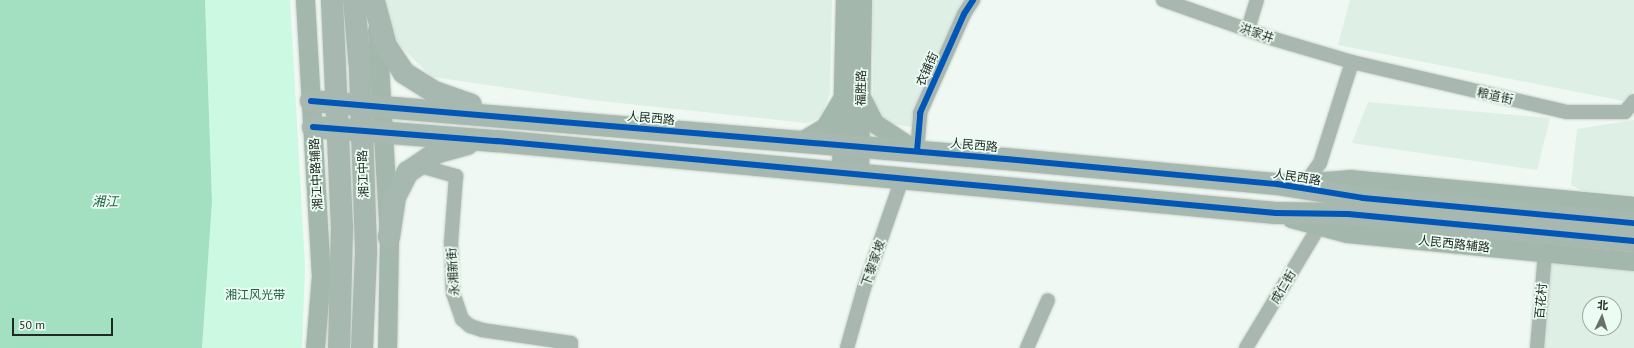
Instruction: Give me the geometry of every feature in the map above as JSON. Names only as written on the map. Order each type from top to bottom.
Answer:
[{"type":"main road","name":"湘江中路","points":[[332,0],[343,280],[339,348]]},
{"type":"main road","name":"湘江中路","points":[[354,0],[371,105],[362,131],[366,253],[362,348]]},
{"type":"main road","points":[[375,2],[386,46],[404,73],[419,85],[466,104],[532,119]]},
{"type":"main road","name":"人民西路","points":[[311,101],[917,151],[1277,184],[1363,198],[1634,223]]},
{"type":"main road","points":[[313,127],[497,141],[1276,213],[1348,214],[1634,241]]},
{"type":"main road","points":[[389,237],[391,212],[400,184],[417,165],[438,152],[454,147],[497,141]]},
{"type":"street","name":"湘江中路辅路","points":[[305,0],[321,275],[315,348]]},
{"type":"street","name":"福胜路","points":[[845,0],[852,93]]},
{"type":"street","name":"福胜路","points":[[850,174],[852,93],[862,0]]},
{"type":"street","name":"衣铺街","points":[[917,151],[920,113],[964,14],[973,0]]},
{"type":"street","name":"洪家井","points":[[1163,0],[1352,62]]},
{"type":"street","points":[[1248,29],[1257,0]]},
{"type":"street","points":[[375,2],[371,105],[383,132],[389,237],[387,348]]},
{"type":"street","points":[[1300,182],[1309,178],[1320,163],[1352,62]]},
{"type":"street","name":"粮道街","points":[[1352,62],[1567,112],[1625,112],[1634,101]]},
{"type":"street","points":[[794,141],[805,139],[825,127],[839,106],[852,93],[874,123],[917,151]]},
{"type":"street","name":"永湘新街","points":[[417,165],[456,176],[451,242],[452,278],[453,293],[462,319],[470,326],[482,330],[571,346]]},
{"type":"street","name":"下黎家坡","points":[[847,348],[864,288],[902,179]]},
{"type":"street","points":[[1277,184],[1352,179],[1634,206]]},
{"type":"street","name":"人民西路辅路","points":[[1276,213],[1347,233],[1634,261]]},
{"type":"street","name":"成仁街","points":[[1246,348],[1320,226]]},
{"type":"street","name":"百花村","points":[[1537,348],[1545,253]]},
{"type":"street","points":[[1027,348],[1048,300]]},
{"type":"shaded area","points":[[385,0],[832,0],[830,94],[822,113],[816,120],[807,123],[592,100],[432,77],[398,44],[386,10]]},
{"type":"shaded area","points":[[873,0],[965,0],[915,111],[911,127],[888,123],[881,118],[873,105]]},
{"type":"shaded area","points":[[1350,0],[1634,0],[1634,91],[1623,101],[1338,45]]},
{"type":"shaded area","points":[[1368,102],[1550,118],[1537,170],[1352,143]]},
{"type":"shaded area","points":[[1634,120],[1634,195],[1581,190],[1571,185],[1577,129]]},
{"type":"shaded area","points":[[1545,263],[1634,271],[1634,348],[1537,348]]},
{"type":"green space","name":"湘江风光带","points":[[205,0],[290,0],[305,267],[302,348],[202,348],[212,202]]},
{"type":"water","name":"湘江","points":[[0,0],[205,0],[212,202],[202,348],[0,348]]},
{"type":"cycle path","points":[[917,151],[920,113],[964,14],[973,0]]},
{"type":"cycle path","points":[[311,101],[1006,159],[1277,184],[1363,198],[1634,223]]},
{"type":"cycle path","points":[[313,127],[497,141],[1276,213],[1348,214],[1634,241]]}]
